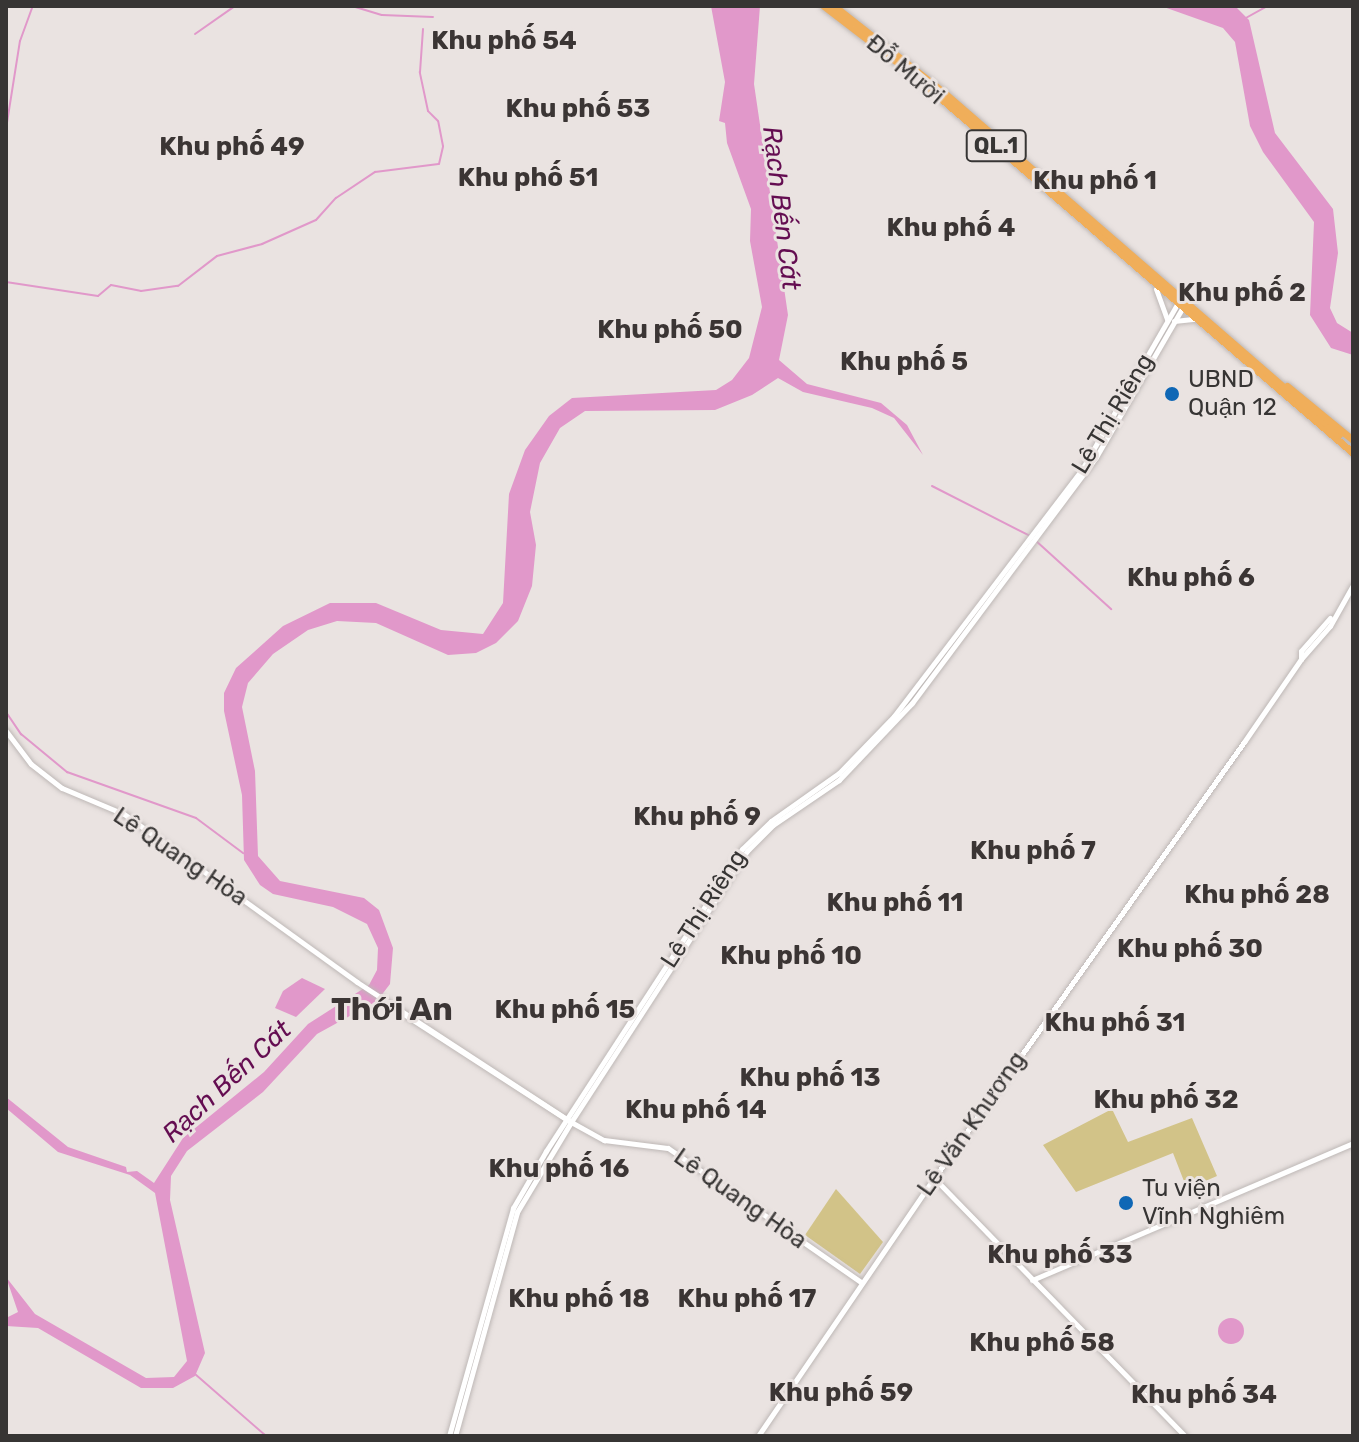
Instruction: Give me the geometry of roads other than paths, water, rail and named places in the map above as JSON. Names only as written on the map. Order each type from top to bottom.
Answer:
[{"type":"highway","name":"Đỗ Mười","points":[[817,6],[848,26]]},
{"type":"highway","name":"Đỗ Mười","points":[[824,6],[1160,290],[1209,321],[1353,453]]},
{"type":"highway","name":"Đỗ Mười","points":[[834,6],[942,91],[1150,269]]},
{"type":"highway","name":"Đỗ Mười","points":[[841,6],[952,95],[1150,269],[1183,303],[1193,319],[1290,395],[1353,453]]},
{"type":"highway","points":[[942,91],[952,95]]},
{"type":"highway","name":"Đỗ Mười","points":[[1277,385],[1353,440]]},
{"type":"street","points":[[1160,290],[1170,321],[1193,319]]},
{"type":"street","name":"Lê Thị Riêng","points":[[452,1436],[513,1208],[742,849],[771,821],[839,773],[894,716],[1103,448],[1170,321],[1183,303]]},
{"type":"street","name":"Lê Văn Khương","points":[[758,1436],[934,1178],[1301,659],[1330,626],[1330,618],[1353,585]]},
{"type":"street","name":"Lê Quang Hòa","points":[[6,731],[42,774],[80,798],[124,814],[399,1011],[604,1140],[668,1148],[861,1282]]},
{"type":"street","points":[[1031,1281],[1353,1143]]},
{"type":"street","points":[[934,1178],[1185,1436]]},
{"type":"waterway","points":[[6,129],[20,41],[33,6]]},
{"type":"waterway","points":[[195,34],[235,6]]},
{"type":"waterway","points":[[352,6],[382,15],[433,17]]},
{"type":"waterway","points":[[1244,19],[1267,6]]},
{"type":"waterway","points":[[6,282],[98,296],[111,285],[141,291],[178,286],[217,256],[262,244],[316,220],[336,198],[375,172],[439,164],[443,146],[438,121],[428,111],[420,72],[423,29]]},
{"type":"waterway","points":[[932,486],[1030,536]]},
{"type":"waterway","points":[[1035,540],[1111,609]]},
{"type":"waterway","points":[[6,712],[21,734],[67,772],[196,818],[243,853]]},
{"type":"waterway","points":[[195,1374],[266,1436]]},
{"type":"place","name":"UBND Quận 12","points":[[1172,394]]},
{"type":"place","name":"Tu viện Vĩnh Nghiêm","points":[[1126,1203]]},
{"type":"district","name":"Khu phố 54","points":[[504,41]]},
{"type":"district","name":"Khu phố 53","points":[[578,109]]},
{"type":"district","name":"Khu phố 49","points":[[232,147]]},
{"type":"district","name":"Khu phố 51","points":[[528,178]]},
{"type":"district","name":"Khu phố 1","points":[[1095,181]]},
{"type":"district","name":"Khu phố 4","points":[[951,228]]},
{"type":"district","name":"Khu phố 2","points":[[1242,293]]},
{"type":"district","name":"Khu phố 50","points":[[670,330]]},
{"type":"district","name":"Khu phố 5","points":[[904,362]]},
{"type":"district","name":"Khu phố 6","points":[[1191,578]]},
{"type":"district","name":"Khu phố 9","points":[[697,817]]},
{"type":"district","name":"Khu phố 7","points":[[1033,851]]},
{"type":"district","name":"Khu phố 28","points":[[1257,895]]},
{"type":"district","name":"Khu phố 11","points":[[895,903]]},
{"type":"district","name":"Khu phố 30","points":[[1190,949]]},
{"type":"district","name":"Khu phố 10","points":[[791,956]]},
{"type":"district","name":"Thới An","points":[[392,1009]]},
{"type":"district","name":"Khu phố 15","points":[[565,1010]]},
{"type":"district","name":"Khu phố 31","points":[[1115,1023]]},
{"type":"district","name":"Khu phố 13","points":[[810,1078]]},
{"type":"district","name":"Khu phố 32","points":[[1166,1100]]},
{"type":"district","name":"Khu phố 14","points":[[696,1110]]},
{"type":"district","name":"Khu phố 16","points":[[559,1169]]},
{"type":"district","name":"Khu phố 33","points":[[1060,1255]]},
{"type":"district","name":"Khu phố 18","points":[[579,1299]]},
{"type":"district","name":"Khu phố 17","points":[[747,1299]]},
{"type":"district","name":"Khu phố 58","points":[[1042,1343]]},
{"type":"district","name":"Khu phố 59","points":[[841,1393]]},
{"type":"district","name":"Khu phố 34","points":[[1204,1395]]},
{"type":"water label","name":"Rạch Bến Cát","points":[[781,208]]},
{"type":"water label","name":"Rạch Bến Cát","points":[[227,1082]]}]
